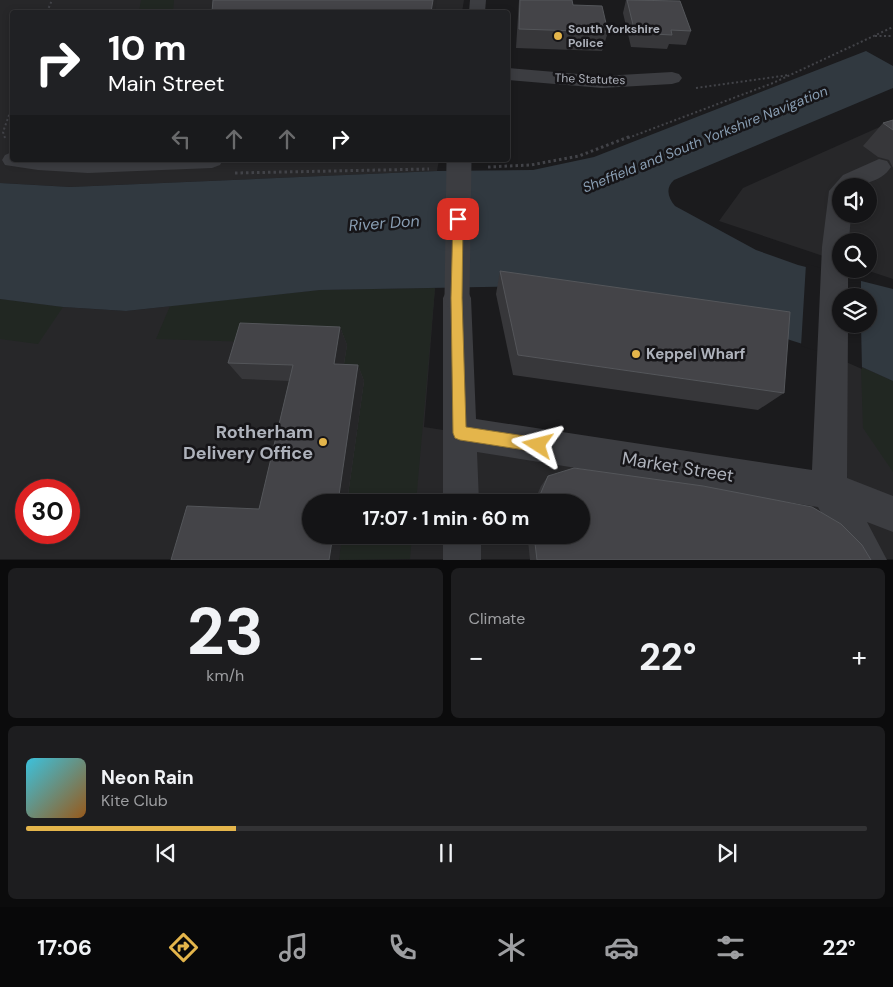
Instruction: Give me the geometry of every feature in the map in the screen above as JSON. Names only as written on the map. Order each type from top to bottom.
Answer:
[{"type":"street","name":"The Statutes","points":[[510,74],[602,82],[672,78]]},
{"type":"street","points":[[33,162],[149,165],[187,162]]},
{"type":"street","points":[[459,162],[456,298],[461,494]]},
{"type":"street","points":[[857,178],[879,167]]},
{"type":"street","points":[[838,223],[835,247],[829,491],[868,560]]},
{"type":"street","name":"Market Street","points":[[460,433],[829,491],[851,497],[893,514]]},
{"type":"street","points":[[462,544],[462,560]]},
{"type":"path","points":[[872,36],[893,36]]},
{"type":"path","points":[[8,155],[3,132],[10,113]]},
{"type":"shaded area","points":[[0,0],[464,0],[462,10],[10,10],[10,162],[439,162],[437,171],[70,187],[0,183]]},
{"type":"shaded area","points":[[141,0],[174,0],[173,10],[139,10]]},
{"type":"shaded area","points":[[893,121],[893,279],[877,274],[877,233],[832,233],[832,259],[719,221],[743,188]]},
{"type":"shaded area","points":[[435,288],[424,427],[829,491],[831,353],[893,381],[893,559],[0,559],[0,299],[63,307],[126,311],[320,290]]},
{"type":"shaded area","points":[[435,288],[417,494],[348,494],[364,382],[253,342],[156,339],[170,306],[320,290]]},
{"type":"shaded area","points":[[0,299],[63,307],[38,344],[0,339]]},
{"type":"shaded area","points":[[861,367],[893,381],[893,472],[863,428]]},
{"type":"shaded area","points":[[341,544],[411,544],[410,559],[339,560]]},
{"type":"water","points":[[866,51],[893,66],[893,88],[674,180],[669,186],[668,193],[675,206],[756,250],[798,265],[832,274],[832,278],[849,278],[893,289],[893,381],[831,353],[790,340],[714,309],[537,286],[320,290],[126,311],[63,307],[0,299],[0,183],[70,187],[437,171],[533,170],[594,157]]},
{"type":"pier","points":[[806,264],[832,271],[832,278],[861,278],[861,288],[832,288],[832,333],[861,333],[862,369],[830,355],[801,346]]},
{"type":"building","points":[[213,0],[433,0],[431,10],[212,10]]},
{"type":"building","points":[[520,0],[572,0],[573,5],[602,6],[608,32],[519,29]]},
{"type":"building","points":[[627,0],[680,1],[691,31],[671,30],[672,35],[635,33]]},
{"type":"building","points":[[893,120],[893,130],[883,123]]},
{"type":"building","name":"Keppel Wharf","points":[[500,271],[790,312],[784,393],[518,355]]},
{"type":"building","name":"Rotherham Delivery Office","points":[[240,323],[340,327],[334,364],[358,365],[339,494],[302,494],[302,544],[332,544],[329,560],[171,560],[187,506],[259,509],[293,365],[228,363]]},
{"type":"building","points":[[574,468],[703,486],[812,507],[841,524],[862,545],[871,560],[537,560],[535,544],[590,544],[590,494],[540,494],[548,476]]},
{"type":"place","name":"South Yorkshire Police","points":[[558,36]]},
{"type":"place","name":"Keppel Wharf","points":[[636,354]]},
{"type":"place","name":"Rotherham Delivery Office","points":[[323,442]]},
{"type":"route","points":[[458,219],[456,298],[460,382],[460,433],[538,445]]},
{"type":"water label","name":"Sheffield and South Yorkshire Navigation","points":[[705,139]]},
{"type":"water label","name":"River Don","points":[[384,223]]}]
